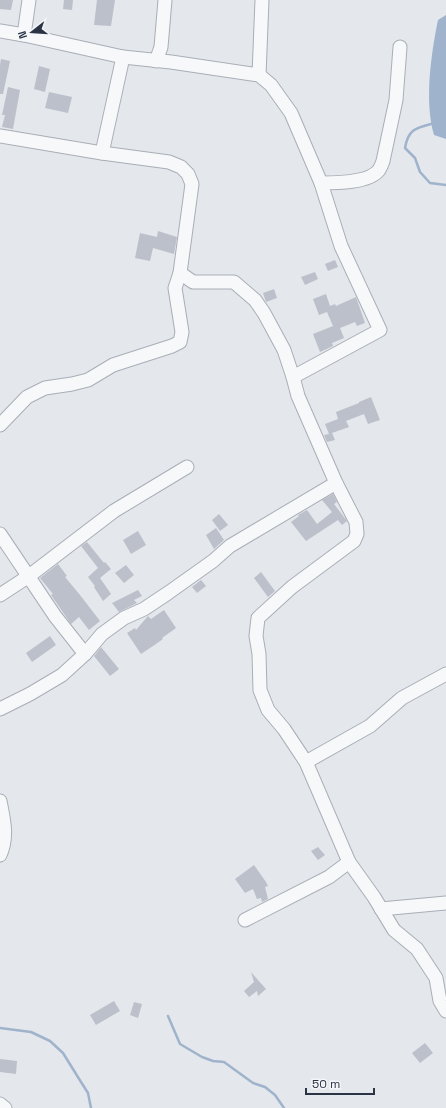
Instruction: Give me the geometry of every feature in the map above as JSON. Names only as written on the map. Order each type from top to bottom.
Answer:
[{"type":"street","points":[[24,35],[29,0]]},
{"type":"street","points":[[156,61],[162,47],[165,0]]},
{"type":"street","points":[[259,75],[262,0]]},
{"type":"street","points":[[0,31],[123,57],[259,75],[271,85],[291,113],[321,183],[341,246],[380,330],[293,377]]},
{"type":"street","points":[[321,183],[339,183],[365,178],[379,170],[383,161],[396,100],[400,47]]},
{"type":"street","points":[[102,153],[123,57]]},
{"type":"street","points":[[0,136],[102,153],[169,162],[181,167],[188,174],[192,184],[180,273],[175,288],[182,332],[180,342],[113,365],[88,380],[46,388],[27,398],[0,425]]},
{"type":"street","points":[[180,273],[193,282],[234,282],[255,300],[264,313],[284,350],[298,396],[336,483],[356,522],[356,534],[354,541],[292,587],[258,618],[256,636],[259,654],[260,690],[268,710],[284,729],[306,762],[349,862],[394,930],[416,949],[436,978],[440,1001],[446,1011]]},
{"type":"street","points":[[0,595],[29,576],[114,511],[187,467]]},
{"type":"street","points":[[0,709],[30,694],[62,675],[85,654],[102,634],[124,618],[144,609],[168,594],[213,561],[230,546],[336,483]]},
{"type":"street","points":[[0,534],[55,616],[85,654]]},
{"type":"street","points":[[306,762],[370,726],[402,698],[446,674]]},
{"type":"street","points":[[0,801],[5,837],[4,846],[0,855]]},
{"type":"street","points":[[245,920],[330,876],[349,862]]},
{"type":"street","points":[[381,909],[446,903]]},
{"type":"street","points":[[0,1104],[5,1108]]},
{"type":"water","points":[[446,15],[446,139],[434,135],[429,108],[429,93],[431,63],[438,20]]},
{"type":"building","points":[[0,0],[13,0],[11,10],[0,9]]},
{"type":"building","points":[[64,0],[73,0],[72,10],[63,9]]},
{"type":"building","points":[[97,0],[115,0],[111,26],[94,25]]},
{"type":"building","points":[[1,59],[10,61],[3,94],[0,94]]},
{"type":"building","points":[[39,66],[50,69],[45,92],[34,89]]},
{"type":"building","points":[[8,87],[20,90],[13,129],[2,127],[5,115],[2,115]]},
{"type":"building","points":[[49,92],[72,97],[68,113],[45,108]]},
{"type":"building","points":[[158,231],[177,237],[174,254],[153,248],[150,261],[135,258],[140,233],[157,237]]},
{"type":"building","points":[[335,260],[338,267],[328,271],[325,264]]},
{"type":"building","points":[[315,272],[318,279],[305,285],[301,277]]},
{"type":"building","points":[[274,289],[277,298],[266,302],[263,293]]},
{"type":"building","points":[[326,294],[330,306],[335,304],[336,306],[356,297],[365,323],[357,326],[355,322],[340,328],[344,338],[332,343],[333,346],[320,352],[313,334],[333,326],[327,312],[319,315],[313,299]]},
{"type":"building","points":[[371,397],[380,420],[368,424],[364,414],[346,421],[349,427],[332,433],[335,440],[327,442],[324,435],[329,434],[325,424],[338,419],[336,412]]},
{"type":"building","points":[[333,494],[337,502],[334,504],[347,521],[342,525],[338,520],[306,541],[291,522],[299,516],[298,515],[307,510],[317,524],[332,512],[322,500]]},
{"type":"building","points":[[219,514],[228,525],[220,531],[212,520]]},
{"type":"building","points":[[216,528],[224,540],[214,549],[206,535]]},
{"type":"building","points":[[138,531],[146,545],[131,554],[123,540]]},
{"type":"building","points":[[87,542],[104,563],[105,562],[111,569],[100,578],[111,594],[103,601],[88,577],[98,568],[81,546]]},
{"type":"building","points":[[58,564],[67,576],[65,577],[100,621],[89,630],[79,617],[71,624],[51,595],[53,594],[40,578]]},
{"type":"building","points":[[126,565],[134,575],[124,583],[115,573]]},
{"type":"building","points":[[261,572],[275,591],[268,597],[254,578]]},
{"type":"building","points":[[201,580],[206,586],[197,593],[192,587]]},
{"type":"building","points":[[138,590],[142,596],[134,600],[137,603],[119,612],[112,603]]},
{"type":"building","points":[[164,610],[176,628],[141,654],[127,633],[135,628],[136,630],[148,616],[151,619]]},
{"type":"building","points":[[50,636],[56,645],[32,662],[26,653]]},
{"type":"building","points":[[101,647],[119,669],[110,676],[94,656]]},
{"type":"building","points":[[318,847],[325,855],[318,860],[311,851]]},
{"type":"building","points":[[254,865],[268,886],[265,887],[268,899],[262,902],[261,898],[257,899],[253,889],[245,893],[235,879]]},
{"type":"building","points":[[251,972],[266,989],[258,996],[257,991],[249,997],[244,991],[254,982]]},
{"type":"building","points":[[114,1001],[120,1011],[96,1025],[90,1015]]},
{"type":"building","points":[[134,1002],[142,1004],[138,1018],[130,1015]]},
{"type":"building","points":[[425,1043],[433,1053],[420,1063],[412,1053]]},
{"type":"building","points":[[0,1059],[17,1061],[16,1074],[0,1072]]},
{"type":"waterway","points":[[431,124],[413,131],[408,137],[405,148],[415,158],[420,172],[430,183],[446,185]]},
{"type":"waterway","points":[[168,1016],[180,1044],[202,1057],[213,1061],[224,1062],[253,1083],[265,1087],[275,1095],[284,1108]]},
{"type":"waterway","points":[[0,1028],[31,1032],[50,1041],[63,1053],[88,1093],[91,1108]]}]
